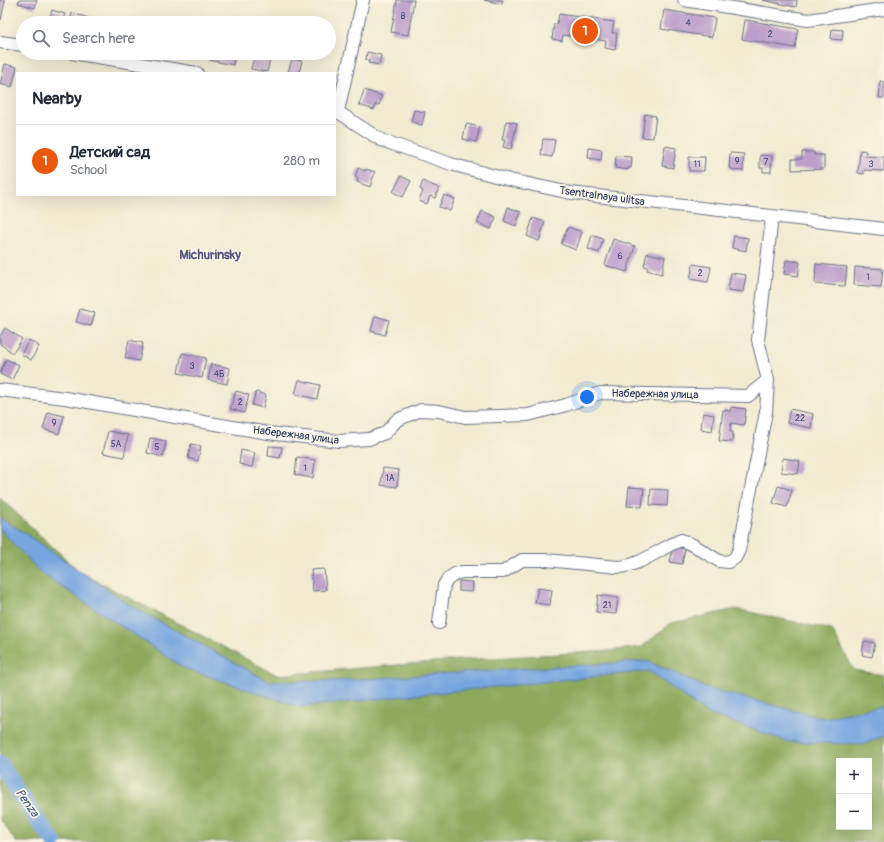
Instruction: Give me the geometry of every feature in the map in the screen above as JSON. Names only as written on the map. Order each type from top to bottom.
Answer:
[{"type":"street","points":[[336,110],[363,0]]},
{"type":"street","points":[[684,0],[808,20],[884,9]]},
{"type":"street","points":[[0,42],[16,44]]},
{"type":"street","points":[[116,60],[191,72]]},
{"type":"street","name":"Tsentralnaya ulitsa","points":[[336,110],[381,140],[451,164],[510,180],[571,193],[884,230]]},
{"type":"street","points":[[439,623],[444,585],[454,574],[462,572],[503,572],[522,560],[546,560],[618,567],[628,566],[637,563],[681,540],[695,546],[719,561],[728,562],[735,558],[739,550],[766,412],[768,380],[758,340],[772,217]]},
{"type":"street","name":"Набережная улица","points":[[0,390],[65,398],[268,433],[339,442],[369,439],[385,433],[397,420],[421,410],[439,411],[465,417],[528,415],[566,405],[600,393],[748,396],[768,380]]},
{"type":"green space","points":[[0,498],[80,572],[277,675],[458,660],[608,651],[642,647],[671,623],[736,609],[832,630],[854,670],[884,675],[884,842],[16,842],[0,819]]},
{"type":"water","points":[[0,518],[133,607],[268,681],[330,681],[647,661],[710,689],[823,718],[884,706],[884,736],[864,744],[789,742],[706,713],[649,671],[300,707],[184,668],[40,572],[0,529]]},
{"type":"building","points":[[0,0],[5,0],[1,20],[0,20]]},
{"type":"building","points":[[19,0],[37,0],[35,8],[18,3]]},
{"type":"building","points":[[397,0],[414,0],[408,35],[391,32]]},
{"type":"building","points":[[484,0],[503,0],[502,4]]},
{"type":"building","points":[[762,0],[797,0],[796,7]]},
{"type":"building","points":[[52,10],[65,14],[64,16],[50,16]]},
{"type":"building","points":[[664,10],[715,18],[712,37],[661,29]]},
{"type":"building","points":[[72,13],[82,16],[71,16]]},
{"type":"building","points":[[559,14],[614,22],[612,33],[617,33],[615,50],[605,48],[606,41],[563,35],[562,41],[552,39],[554,24],[557,24]]},
{"type":"building","points":[[745,20],[798,29],[795,48],[742,39]]},
{"type":"building","points":[[832,29],[843,30],[842,40],[831,39]]},
{"type":"building","points":[[367,52],[381,55],[379,65],[368,63],[369,60],[366,60]]},
{"type":"building","points":[[209,60],[234,60],[233,65]]},
{"type":"building","points":[[253,60],[270,60],[267,72],[251,69]]},
{"type":"building","points":[[292,60],[302,61],[299,72],[288,72]]},
{"type":"building","points":[[5,64],[17,67],[12,87],[0,84]]},
{"type":"building","points":[[880,81],[884,82],[884,98],[879,98]]},
{"type":"building","points":[[364,90],[382,96],[379,105],[376,104],[374,110],[359,105]]},
{"type":"building","points":[[414,110],[425,112],[422,125],[411,122]]},
{"type":"building","points":[[645,114],[656,116],[653,138],[642,137]]},
{"type":"building","points":[[506,121],[517,123],[511,149],[503,147],[505,140],[502,140]]},
{"type":"building","points":[[466,124],[480,127],[476,142],[463,139]]},
{"type":"building","points":[[543,139],[555,140],[552,157],[541,155]]},
{"type":"building","points":[[665,146],[676,148],[673,168],[662,166]]},
{"type":"building","points":[[589,148],[602,150],[601,160],[588,158]]},
{"type":"building","points":[[860,150],[866,151],[865,156],[884,157],[884,171],[864,170],[864,174],[858,173]]},
{"type":"building","points":[[802,152],[814,152],[814,155],[824,155],[824,169],[792,170],[792,159],[802,159]]},
{"type":"building","points":[[730,153],[744,154],[743,171],[732,170],[732,168],[729,168]]},
{"type":"building","points":[[760,155],[772,156],[771,172],[763,172],[763,168],[760,168]]},
{"type":"building","points":[[616,156],[632,157],[631,168],[628,168],[628,170],[615,168]]},
{"type":"building","points":[[689,157],[705,157],[704,171],[689,171]]},
{"type":"building","points":[[358,168],[365,171],[366,169],[375,172],[370,187],[357,182],[358,178],[355,177]]},
{"type":"building","points":[[401,176],[411,181],[403,197],[393,192]]},
{"type":"building","points":[[423,181],[439,188],[435,198],[430,196],[427,204],[419,201],[423,191],[420,189]]},
{"type":"building","points":[[444,195],[455,199],[450,211],[439,207]]},
{"type":"building","points":[[508,207],[521,212],[516,226],[504,221]]},
{"type":"building","points":[[482,211],[496,217],[491,229],[477,223]]},
{"type":"building","points":[[533,218],[545,222],[539,241],[527,236]]},
{"type":"building","points":[[568,227],[582,232],[576,250],[561,244]]},
{"type":"building","points":[[592,235],[603,239],[599,253],[588,249]]},
{"type":"building","points":[[734,236],[748,238],[746,251],[732,248]]},
{"type":"building","points":[[613,239],[635,246],[627,272],[605,265]]},
{"type":"building","points":[[647,253],[665,257],[662,274],[647,270],[648,267],[644,266]]},
{"type":"building","points":[[786,260],[800,262],[798,276],[784,274]]},
{"type":"building","points":[[693,264],[711,267],[708,282],[690,279]]},
{"type":"building","points":[[816,264],[847,267],[845,286],[815,284]]},
{"type":"building","points":[[855,267],[883,269],[881,287],[854,285]]},
{"type":"building","points":[[731,273],[746,275],[743,292],[728,290]]},
{"type":"building","points":[[80,309],[95,313],[91,326],[76,322]]},
{"type":"building","points":[[375,316],[389,320],[385,335],[371,331]]},
{"type":"building","points":[[5,328],[22,339],[13,353],[0,344],[0,336]]},
{"type":"building","points":[[29,340],[39,346],[31,360],[21,354]]},
{"type":"building","points":[[129,340],[143,343],[139,361],[125,358]]},
{"type":"building","points":[[182,353],[206,358],[202,378],[178,373]]},
{"type":"building","points":[[6,359],[19,365],[12,380],[0,374]]},
{"type":"building","points":[[211,364],[230,368],[227,384],[208,380]]},
{"type":"building","points":[[299,380],[320,385],[317,399],[295,394]]},
{"type":"building","points":[[236,391],[249,395],[244,413],[230,409]]},
{"type":"building","points":[[256,392],[266,395],[263,408],[252,405]]},
{"type":"building","points":[[731,407],[746,409],[744,425],[731,423],[730,432],[733,432],[732,442],[719,441],[723,410],[730,411]]},
{"type":"building","points":[[790,409],[813,414],[811,428],[787,423]]},
{"type":"building","points":[[48,412],[64,416],[59,434],[43,429]]},
{"type":"building","points":[[703,413],[714,415],[712,431],[701,429]]},
{"type":"building","points":[[108,431],[128,435],[124,457],[103,453]]},
{"type":"building","points":[[150,438],[166,441],[163,457],[147,453]]},
{"type":"building","points":[[191,444],[201,446],[198,461],[188,458]]},
{"type":"building","points":[[269,446],[282,447],[280,458],[268,456]]},
{"type":"building","points":[[241,450],[255,453],[252,467],[239,464]]},
{"type":"building","points":[[297,457],[315,460],[313,478],[295,475]]},
{"type":"building","points":[[783,458],[800,461],[798,474],[781,472]]},
{"type":"building","points":[[383,468],[399,470],[397,487],[381,485]]},
{"type":"building","points":[[778,486],[792,490],[787,507],[773,503]]},
{"type":"building","points":[[629,487],[644,488],[642,507],[627,506]]},
{"type":"building","points":[[651,489],[668,490],[667,506],[650,505]]},
{"type":"building","points":[[673,547],[685,549],[682,564],[670,562]]},
{"type":"building","points":[[324,569],[326,590],[313,591],[311,570]]},
{"type":"building","points":[[459,581],[473,582],[472,592],[459,591]]},
{"type":"building","points":[[538,588],[552,590],[550,605],[535,603]]},
{"type":"building","points":[[598,595],[618,598],[616,614],[596,612]]},
{"type":"building","points":[[864,641],[875,643],[872,657],[862,655]]},
{"type":"waterway","name":"Penza","points":[[0,764],[35,817],[54,842]]},
{"type":"place","name":"Детский сад","points":[[585,31]]},
{"type":"district","name":"Michurinsky","points":[[210,255]]}]
